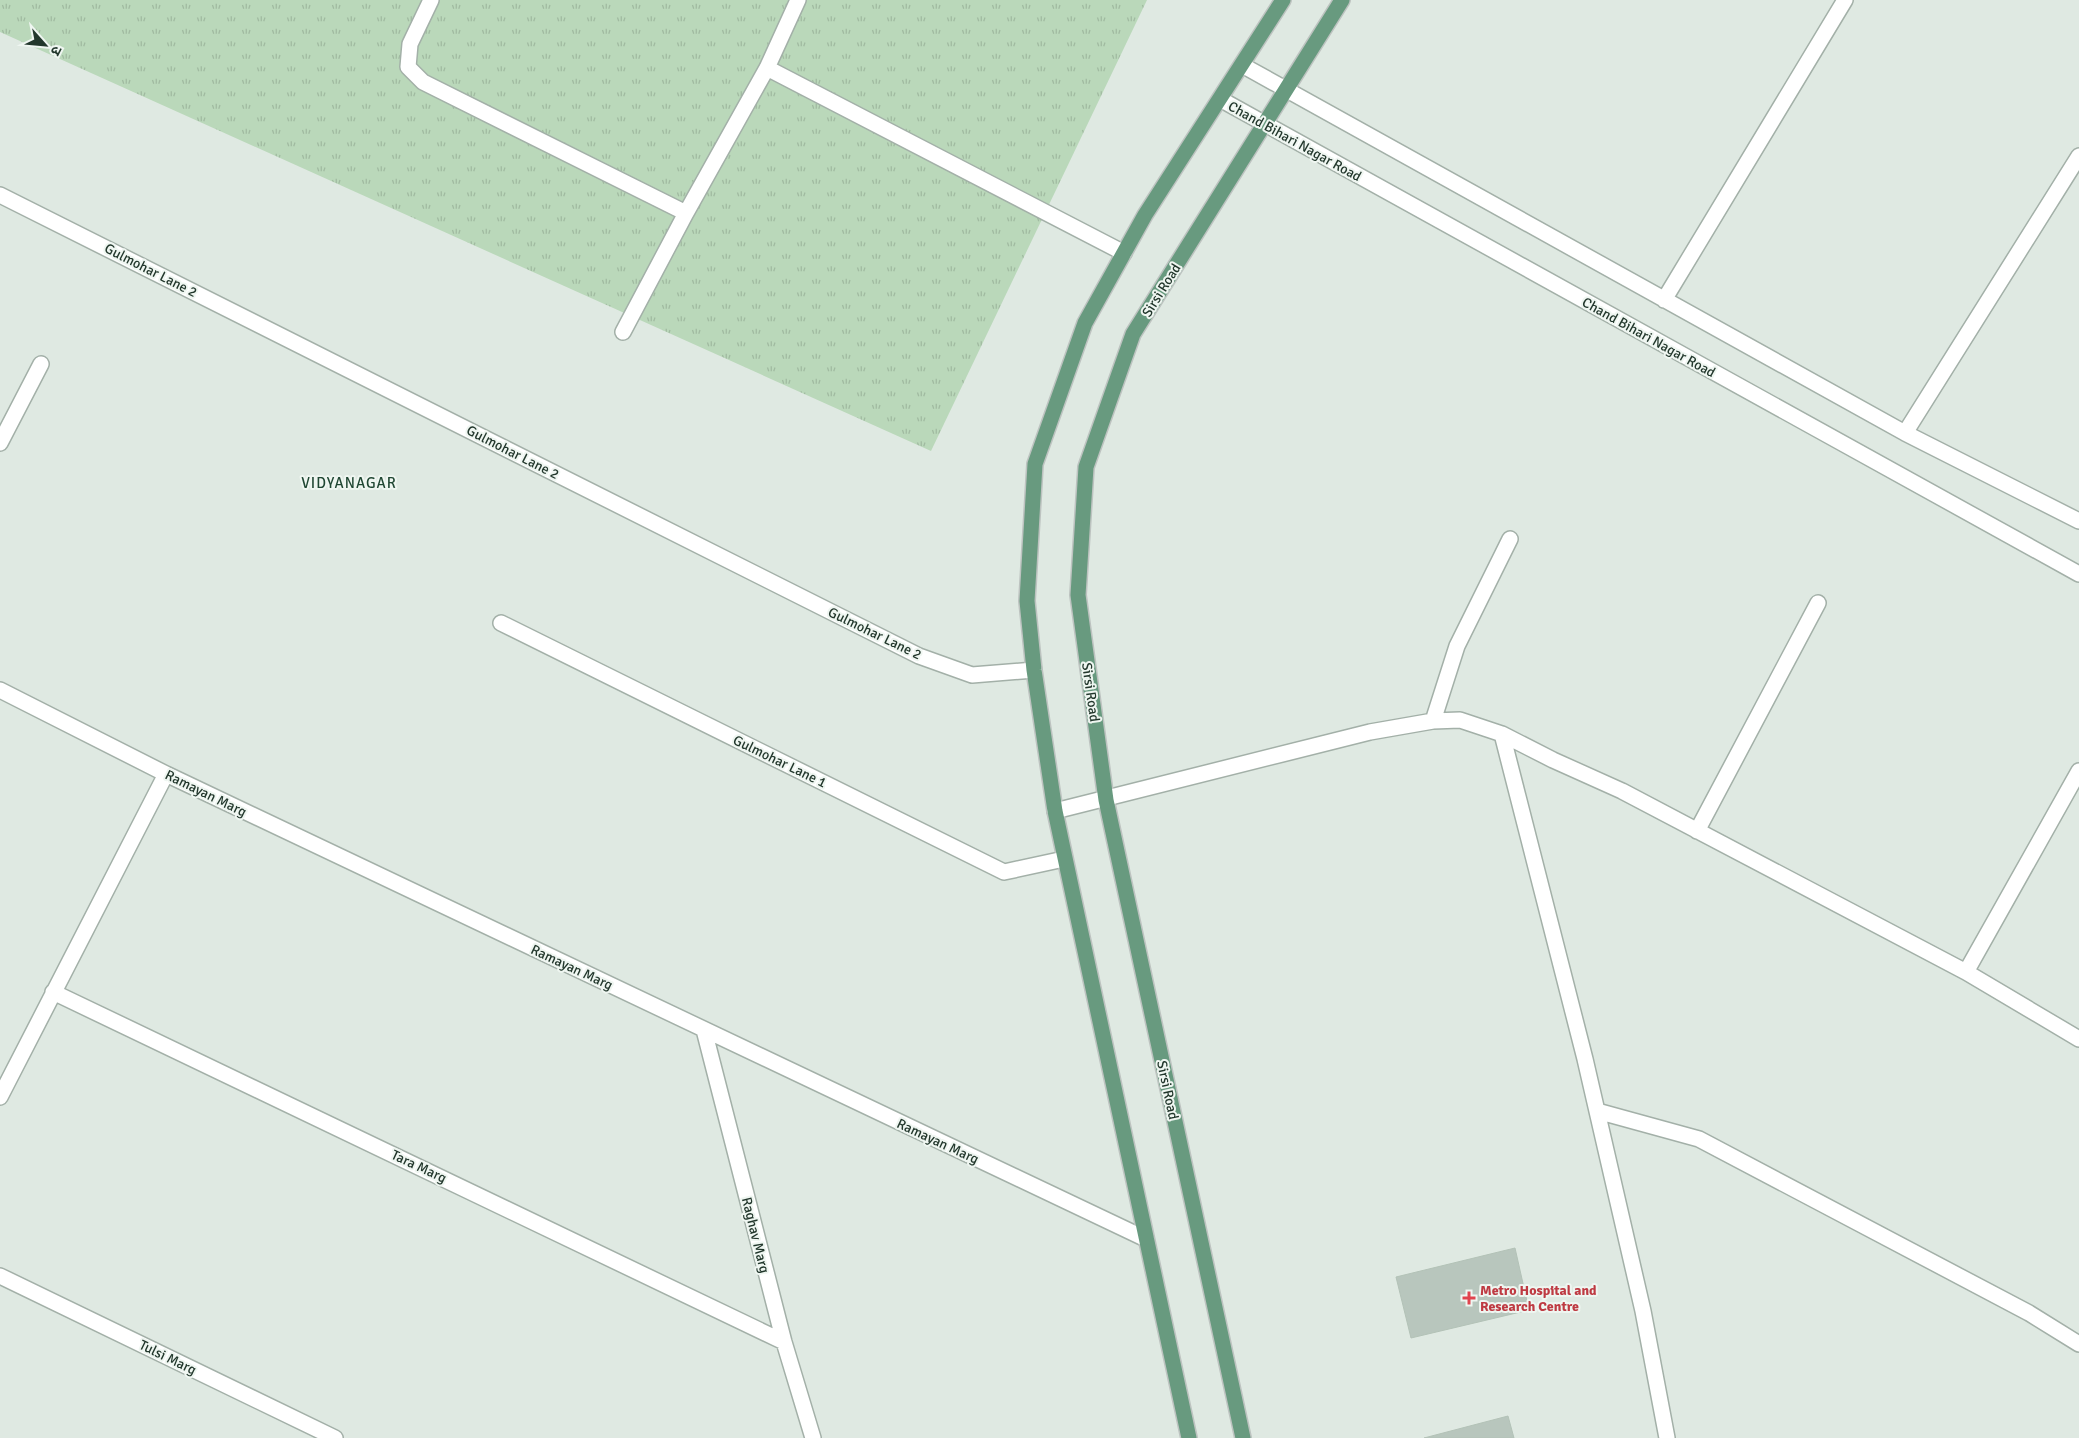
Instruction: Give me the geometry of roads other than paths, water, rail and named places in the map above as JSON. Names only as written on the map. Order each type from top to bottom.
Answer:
[{"type":"main road","points":[[1189,1438],[1055,812],[1034,670],[1027,602],[1035,464],[1085,323],[1145,216],[1283,0]]},
{"type":"main road","name":"Sirsi Road","points":[[1243,1438],[1106,800],[1078,595],[1086,467],[1133,334],[1342,0]]},
{"type":"street","points":[[431,0],[410,44],[408,67],[423,82],[686,213]]},
{"type":"street","points":[[623,332],[686,213],[767,68],[798,0]]},
{"type":"street","points":[[1664,300],[1845,0]]},
{"type":"street","points":[[1242,65],[1905,433],[2079,521]]},
{"type":"street","points":[[767,68],[1124,253]]},
{"type":"street","name":"Chand Bihari Nagar Road","points":[[1220,98],[2079,574]]},
{"type":"street","points":[[1905,433],[2079,156]]},
{"type":"street","name":"Gulmohar Lane 2","points":[[0,195],[919,656],[972,675],[1034,670]]},
{"type":"street","points":[[0,443],[41,364]]},
{"type":"street","points":[[1433,721],[1457,646],[1510,539]]},
{"type":"street","points":[[1697,832],[1818,603]]},
{"type":"street","name":"Gulmohar Lane 1","points":[[501,623],[1004,872],[1064,858]]},
{"type":"street","name":"Ramayan Marg","points":[[0,690],[166,774],[1146,1239]]},
{"type":"street","points":[[1055,812],[1370,732],[1433,721],[1460,720],[1502,734],[1552,760],[1622,792],[1966,972],[2079,1040]]},
{"type":"street","points":[[1502,734],[1597,1111],[1643,1311],[1667,1438]]},
{"type":"street","points":[[1966,972],[2079,771]]},
{"type":"street","points":[[0,1097],[52,992],[166,774]]},
{"type":"street","name":"Tara Marg","points":[[52,992],[784,1342]]},
{"type":"street","name":"Raghav Marg","points":[[704,1030],[784,1342],[813,1438]]},
{"type":"street","points":[[1597,1111],[1700,1139],[2029,1313],[2079,1344]]},
{"type":"street","name":"Tulsi Marg","points":[[0,1276],[335,1438]]},
{"type":"place","name":"Metro Hospital and Research Centre","points":[[1469,1298]]},
{"type":"district","name":"VIDYANAGAR","points":[[349,483]]}]
